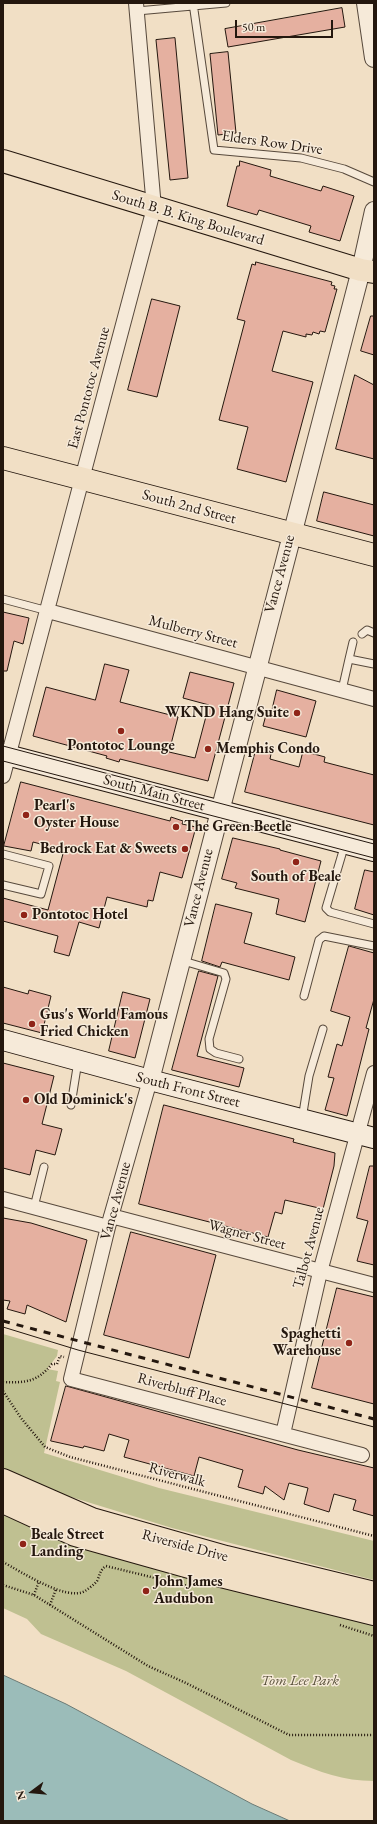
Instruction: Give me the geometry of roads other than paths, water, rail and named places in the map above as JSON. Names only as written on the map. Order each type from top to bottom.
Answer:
[{"type":"main road","name":"South B. B. King Boulevard","points":[[3,161],[154,208],[367,271]]},
{"type":"main road","name":"South 2nd Street","points":[[3,458],[374,555]]},
{"type":"main road","name":"South Main Street","points":[[6,754],[374,851]]},
{"type":"main road","name":"South Front Street","points":[[3,1040],[366,1136]]},
{"type":"main road","name":"Riverside Drive","points":[[3,1480],[86,1518],[226,1557],[374,1593]]},
{"type":"main road","name":"Riverside Drive","points":[[3,1502],[81,1537],[221,1576],[374,1614]]},
{"type":"street","points":[[366,3],[374,58]]},
{"type":"street","name":"East Pontotoc Avenue","points":[[3,776],[6,754],[48,611],[154,208],[137,7]]},
{"type":"street","name":"Vance Avenue","points":[[72,1379],[110,1222],[150,1080],[291,534],[367,271],[374,211]]},
{"type":"street","name":"Mulberry Street","points":[[48,611],[374,699]]},
{"type":"street","name":"Talbot Avenue","points":[[283,1434],[320,1272],[366,1136],[374,1073]]},
{"type":"street","name":"Wagner Street","points":[[3,1199],[34,1207],[110,1222],[374,1285]]},
{"type":"street","name":"Riverbluff Place","points":[[72,1379],[362,1455]]},
{"type":"lane","points":[[137,7],[166,10],[193,5],[226,3]]},
{"type":"lane","name":"Elders Row Drive","points":[[193,5],[214,150],[301,158],[344,169],[374,182]]},
{"type":"lane","name":"Mulberry Street","points":[[3,599],[48,611]]},
{"type":"lane","points":[[362,634],[367,630],[374,633]]},
{"type":"lane","points":[[342,690],[353,642]]},
{"type":"lane","points":[[349,659],[374,664]]},
{"type":"lane","points":[[345,843],[326,908],[330,912],[374,924]]},
{"type":"lane","points":[[3,854],[49,866],[41,894],[3,885]]},
{"type":"lane","points":[[304,996],[319,940],[324,936],[374,946]]},
{"type":"lane","points":[[180,960],[224,973],[226,979],[209,1039],[210,1048],[216,1053],[239,1059]]},
{"type":"lane","points":[[302,1119],[309,1076],[323,1029]]},
{"type":"lane","points":[[71,1105],[78,1061]]},
{"type":"lane","points":[[34,1207],[44,1167]]},
{"type":"water","points":[[3,1675],[66,1704],[252,1804],[290,1821],[3,1821]]},
{"type":"tram line","points":[[3,746],[374,844]]},
{"type":"tram line","points":[[3,761],[374,858]]},
{"type":"tram line","points":[[3,1327],[78,1350],[374,1427]]},
{"type":"railway","points":[[3,1321],[374,1419]]},
{"type":"place","name":"WKND Hang Suite","points":[[297,713]]},
{"type":"place","name":"Pontotoc Lounge","points":[[121,731]]},
{"type":"place","name":"Memphis Condo","points":[[208,749]]},
{"type":"place","name":"Pearl's Oyster House","points":[[26,815]]},
{"type":"place","name":"The Green Beetle","points":[[176,827]]},
{"type":"place","name":"Bedrock Eat & Sweets","points":[[185,849]]},
{"type":"place","name":"South of Beale","points":[[296,862]]},
{"type":"place","name":"Pontotoc Hotel","points":[[24,915]]},
{"type":"place","name":"Gus's World Famous Fried Chicken","points":[[32,1024]]},
{"type":"place","name":"Old Dominick's","points":[[26,1100]]},
{"type":"place","name":"Spaghetti Warehouse","points":[[349,1343]]},
{"type":"place","name":"Beale Street Landing","points":[[23,1544]]},
{"type":"place","name":"John James Audubon","points":[[146,1591]]},
{"type":"park label","name":"Tom Lee Park","points":[[300,1681]]}]
